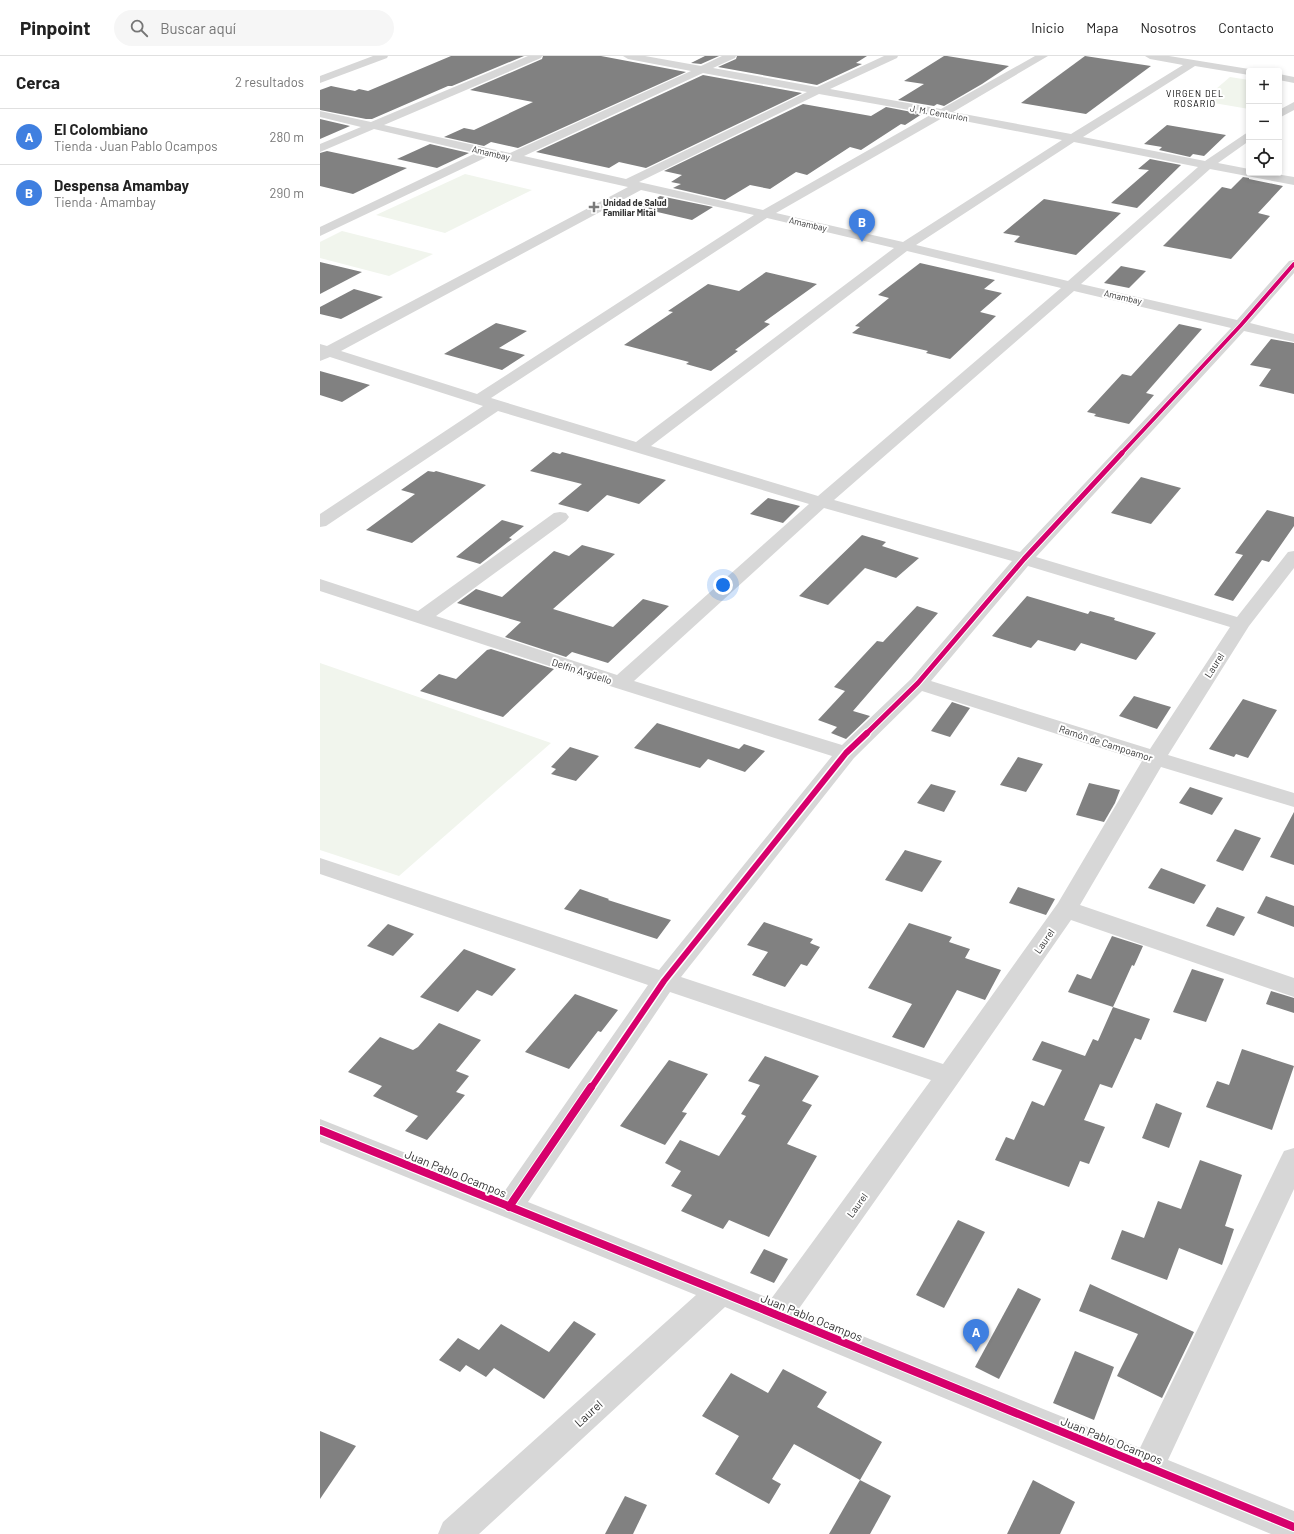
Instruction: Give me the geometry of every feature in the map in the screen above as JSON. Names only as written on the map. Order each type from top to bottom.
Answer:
[{"type":"street","points":[[320,80],[383,56]]},
{"type":"street","points":[[320,148],[537,56]]},
{"type":"street","name":"J. M. Centurion","points":[[628,56],[943,113],[1246,172]]},
{"type":"street","points":[[512,157],[731,56]]},
{"type":"street","points":[[323,352],[633,185],[817,91],[893,56]]},
{"type":"street","points":[[478,400],[765,214],[1043,56]]},
{"type":"street","points":[[1150,56],[1246,72]]},
{"type":"street","points":[[1219,68],[1229,60]]},
{"type":"street","points":[[640,447],[906,246],[1073,138],[1193,63]]},
{"type":"street","points":[[1282,78],[1294,80]]},
{"type":"street","points":[[1282,113],[1294,105]]},
{"type":"street","name":"Amambay","points":[[320,114],[906,246],[1294,338]]},
{"type":"street","points":[[620,683],[821,502],[1072,285],[1207,165],[1246,138]]},
{"type":"street","points":[[320,232],[487,152]]},
{"type":"street","name":"J. M. Centurion","points":[[1266,176],[1294,181]]},
{"type":"street","points":[[508,1207],[664,981],[846,753],[918,683],[1024,559],[1292,270]]},
{"type":"street","points":[[323,352],[478,400],[821,502],[1024,559],[1241,624]]},
{"type":"street","points":[[320,522],[496,405]]},
{"type":"street","points":[[420,618],[560,517]]},
{"type":"street","name":"Laurel","points":[[778,1315],[1066,909],[1155,758],[1241,624],[1294,556]]},
{"type":"street","name":"Delfín Argüello","points":[[320,585],[620,683],[846,753]]},
{"type":"street","name":"Ramón de Campoamor","points":[[918,683],[1294,800]]},
{"type":"street","points":[[320,866],[949,1076]]},
{"type":"street","points":[[1066,909],[1294,988]]},
{"type":"street","name":"Juan Pablo Ocampos","points":[[320,1130],[778,1315],[1294,1527]]},
{"type":"street","points":[[1148,1467],[1294,1159]]},
{"type":"street","name":"Laurel","points":[[455,1534],[721,1292]]},
{"type":"shaded area","points":[[1230,77],[1246,80],[1246,108],[1202,101]]},
{"type":"shaded area","points":[[465,174],[532,190],[445,233],[376,215]]},
{"type":"shaded area","points":[[342,231],[433,254],[389,276],[320,258],[320,242]]},
{"type":"shaded area","points":[[320,663],[551,743],[399,876],[320,850]]},
{"type":"building","points":[[451,56],[524,56],[452,86],[448,86],[372,119],[320,110],[320,90],[331,86],[355,91],[359,89],[368,91]]},
{"type":"building","points":[[543,56],[601,56],[686,72],[518,148],[491,142],[484,146],[444,137],[464,128],[474,130],[533,102],[470,90],[542,59]]},
{"type":"building","points":[[705,56],[719,56],[701,64],[691,63]]},
{"type":"building","points":[[737,56],[867,56],[856,63],[862,64],[817,85],[718,67],[736,59]]},
{"type":"building","points":[[944,56],[1009,66],[944,106],[937,104],[934,106],[898,100],[924,84],[904,81]]},
{"type":"building","points":[[1085,56],[1151,66],[1086,114],[1021,103]]},
{"type":"building","points":[[703,75],[802,93],[646,168],[619,162],[609,168],[536,152]]},
{"type":"building","points":[[803,104],[871,116],[886,107],[922,114],[905,125],[901,124],[861,150],[850,147],[807,175],[796,172],[770,189],[750,185],[725,200],[673,188],[681,184],[671,182],[682,175],[664,171]]},
{"type":"building","points":[[320,119],[350,126],[320,139]]},
{"type":"building","points":[[1167,125],[1226,135],[1204,156],[1193,154],[1190,157],[1159,150],[1162,147],[1144,144]]},
{"type":"building","points":[[430,144],[469,153],[437,168],[397,159]]},
{"type":"building","points":[[327,151],[407,168],[353,194],[320,186],[320,153]]},
{"type":"building","points":[[1150,159],[1181,165],[1137,208],[1111,203],[1149,170],[1138,169]]},
{"type":"building","points":[[1243,177],[1283,186],[1258,213],[1270,216],[1231,259],[1163,246],[1222,187],[1231,189]]},
{"type":"building","points":[[660,196],[713,207],[692,220],[640,208]]},
{"type":"building","points":[[1044,199],[1121,213],[1076,255],[1014,242],[1020,236],[1003,233]]},
{"type":"building","points":[[320,262],[362,272],[320,294]]},
{"type":"building","points":[[920,263],[995,280],[984,289],[1002,293],[980,312],[996,316],[950,359],[926,353],[928,351],[852,333],[860,327],[855,326],[889,298],[878,295]]},
{"type":"building","points":[[1121,266],[1146,271],[1129,288],[1104,283]]},
{"type":"building","points":[[766,272],[817,284],[764,322],[770,324],[735,350],[738,351],[711,371],[686,364],[689,362],[624,345],[673,312],[668,311],[708,284],[739,291]]},
{"type":"building","points":[[354,289],[383,297],[341,319],[320,314],[320,307]]},
{"type":"building","points":[[496,323],[527,331],[499,348],[525,355],[502,370],[444,354]]},
{"type":"building","points":[[1179,324],[1202,329],[1146,393],[1154,395],[1129,424],[1094,416],[1096,414],[1087,412],[1122,374],[1131,376]]},
{"type":"building","points":[[1271,339],[1294,343],[1294,394],[1259,386],[1271,369],[1250,365]]},
{"type":"building","points":[[320,371],[370,385],[342,402],[320,395]]},
{"type":"building","points":[[553,452],[560,454],[562,452],[666,480],[639,504],[607,495],[588,512],[558,504],[582,484],[530,471]]},
{"type":"building","points":[[428,471],[436,471],[486,485],[412,543],[366,530],[415,494],[401,490]]},
{"type":"building","points":[[1141,477],[1181,488],[1151,524],[1111,513]]},
{"type":"building","points":[[768,498],[800,506],[783,523],[750,514]]},
{"type":"building","points":[[1267,510],[1294,517],[1294,526],[1269,562],[1262,560],[1233,601],[1214,595],[1243,555],[1235,553]]},
{"type":"building","points":[[502,520],[524,526],[509,538],[512,539],[480,564],[456,557]]},
{"type":"building","points":[[862,535],[886,542],[882,546],[919,558],[896,578],[865,568],[828,605],[799,596]]},
{"type":"building","points":[[582,545],[615,554],[553,609],[613,627],[643,599],[669,606],[608,663],[572,652],[566,657],[505,637],[521,622],[457,603],[476,589],[502,597],[554,551],[569,556]]},
{"type":"building","points":[[1027,596],[1088,614],[1090,611],[1115,618],[1114,620],[1156,633],[1136,660],[1081,643],[1075,651],[1038,640],[1031,648],[992,636]]},
{"type":"building","points":[[917,606],[938,613],[853,711],[870,716],[846,739],[831,733],[837,727],[818,720],[845,691],[834,687],[877,641],[883,642]]},
{"type":"building","points":[[491,649],[554,669],[503,717],[420,691],[439,674],[456,679],[487,650]]},
{"type":"building","points":[[1134,696],[1171,707],[1157,729],[1119,716]]},
{"type":"building","points":[[1243,699],[1277,710],[1248,758],[1236,754],[1234,757],[1209,749]]},
{"type":"building","points":[[952,702],[970,708],[950,737],[931,731]]},
{"type":"building","points":[[657,723],[739,749],[744,744],[765,751],[745,772],[708,759],[700,768],[634,748]]},
{"type":"building","points":[[570,747],[599,756],[576,781],[551,774],[556,769],[551,767]]},
{"type":"building","points":[[1018,757],[1043,764],[1026,792],[1000,785]]},
{"type":"building","points":[[1089,783],[1120,790],[1115,803],[1104,822],[1076,815]]},
{"type":"building","points":[[931,784],[956,791],[944,812],[917,803]]},
{"type":"building","points":[[1190,787],[1223,798],[1212,815],[1179,803]]},
{"type":"building","points":[[1294,812],[1294,865],[1270,857]]},
{"type":"building","points":[[1235,829],[1261,838],[1243,871],[1216,861]]},
{"type":"building","points":[[905,850],[942,861],[922,892],[885,880]]},
{"type":"building","points":[[1161,868],[1206,885],[1194,904],[1148,888]]},
{"type":"building","points":[[1018,887],[1055,899],[1046,915],[1009,903]]},
{"type":"building","points":[[580,889],[609,899],[608,900],[671,920],[657,939],[564,909]]},
{"type":"building","points":[[1266,896],[1294,906],[1294,927],[1257,913]]},
{"type":"building","points":[[1217,907],[1245,917],[1234,936],[1206,926]]},
{"type":"building","points":[[764,922],[813,939],[810,943],[820,947],[807,966],[801,964],[785,987],[752,975],[768,952],[747,945]]},
{"type":"building","points":[[909,923],[952,937],[949,942],[970,949],[965,958],[1001,970],[985,1000],[957,990],[924,1048],[892,1037],[912,1004],[868,988]]},
{"type":"building","points":[[388,924],[414,934],[393,956],[367,946]]},
{"type":"building","points":[[1112,936],[1143,946],[1134,966],[1132,965],[1113,1007],[1068,992],[1077,974],[1091,979]]},
{"type":"building","points":[[464,949],[516,969],[492,996],[477,990],[458,1012],[420,997]]},
{"type":"building","points":[[1192,969],[1224,979],[1206,1022],[1173,1012]]},
{"type":"building","points":[[1271,991],[1294,998],[1294,1013],[1266,1004]]},
{"type":"building","points":[[575,994],[618,1010],[601,1032],[598,1031],[569,1069],[525,1052]]},
{"type":"building","points":[[1113,1007],[1150,1019],[1141,1040],[1135,1038],[1112,1088],[1100,1084],[1084,1120],[1105,1127],[1089,1164],[1080,1161],[1069,1187],[995,1160],[1006,1137],[1014,1140],[1032,1101],[1044,1106],[1062,1070],[1032,1060],[1042,1041],[1085,1056],[1093,1039],[1098,1041]]},
{"type":"building","points":[[439,1023],[481,1040],[456,1071],[469,1076],[456,1092],[465,1095],[427,1140],[405,1131],[418,1116],[373,1096],[382,1086],[348,1072],[380,1037],[413,1050],[418,1047]]},
{"type":"building","points":[[1242,1049],[1294,1066],[1272,1130],[1206,1107],[1217,1081],[1229,1085]]},
{"type":"building","points":[[765,1056],[819,1076],[802,1101],[812,1105],[787,1144],[817,1156],[769,1237],[729,1220],[723,1229],[681,1211],[692,1195],[671,1186],[681,1171],[665,1163],[680,1140],[719,1156],[746,1116],[741,1114],[760,1085],[748,1081]]},
{"type":"building","points":[[669,1060],[708,1074],[682,1112],[687,1113],[665,1145],[620,1126]]},
{"type":"building","points":[[1156,1103],[1182,1113],[1169,1148],[1142,1138]]},
{"type":"building","points":[[1200,1160],[1242,1175],[1225,1226],[1234,1229],[1222,1265],[1179,1248],[1167,1280],[1111,1259],[1122,1230],[1144,1238],[1158,1201],[1181,1209]]},
{"type":"building","points":[[958,1220],[985,1232],[944,1308],[916,1295]]},
{"type":"building","points":[[764,1249],[788,1259],[774,1283],[750,1273]]},
{"type":"building","points":[[1090,1284],[1194,1332],[1162,1398],[1117,1376],[1138,1334],[1079,1311]]},
{"type":"building","points":[[1018,1288],[1041,1299],[999,1379],[975,1367]]},
{"type":"building","points":[[574,1321],[596,1334],[544,1399],[494,1368],[486,1377],[466,1365],[460,1372],[439,1360],[458,1338],[479,1350],[501,1324],[549,1352]]},
{"type":"building","points":[[1075,1351],[1114,1367],[1094,1420],[1053,1403]]},
{"type":"building","points":[[783,1369],[827,1392],[817,1407],[882,1442],[860,1480],[794,1444],[772,1479],[781,1484],[769,1504],[715,1474],[739,1436],[702,1416],[731,1373],[768,1393]]},
{"type":"building","points":[[320,1431],[356,1446],[320,1499]]},
{"type":"building","points":[[860,1480],[891,1496],[870,1534],[829,1534]]},
{"type":"building","points":[[1033,1480],[1075,1502],[1060,1534],[1007,1534]]},
{"type":"building","points":[[625,1496],[647,1505],[633,1534],[605,1534]]},
{"type":"cycle path","points":[[509,1207],[664,981],[846,753],[918,683],[1024,559],[1241,325],[1294,264]]},
{"type":"cycle path","points":[[320,1130],[721,1292],[1294,1527]]},
{"type":"place","name":"Unidad de Salud Familiar Mitai","points":[[594,207]]},
{"type":"place","name":"Despensa Amambay","points":[[862,242]]},
{"type":"place","name":"El Colombiano","points":[[976,1352]]},
{"type":"district","name":"VIRGEN DEL ROSARIO","points":[[1195,98]]}]
